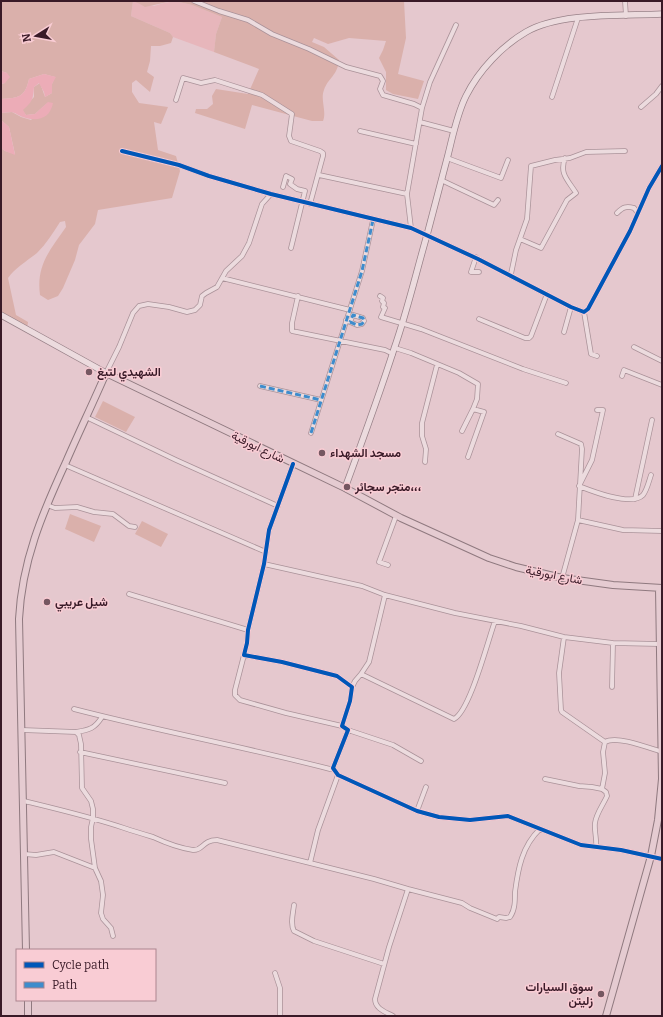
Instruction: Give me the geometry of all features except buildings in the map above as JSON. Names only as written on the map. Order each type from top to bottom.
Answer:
[{"type":"main road","points":[[345,488],[395,348],[454,131],[466,96],[483,70],[498,54],[528,31],[546,23],[564,19],[662,14]]},
{"type":"main road","name":"شارع ابورقية","points":[[1,315],[106,373],[345,488],[396,516],[489,558],[516,567],[562,578],[613,585],[660,588]]},
{"type":"main road","points":[[26,949],[19,619],[20,600],[29,555],[47,505],[106,373]]},
{"type":"main road","points":[[606,1016],[650,856],[658,820],[662,779],[659,644],[660,588]]},
{"type":"main road","points":[[28,1001],[28,1016]]},
{"type":"street","points":[[194,1],[218,11],[248,20],[272,34],[309,49],[346,67],[380,76],[383,81],[380,89],[383,95],[414,104],[422,108]]},
{"type":"street","points":[[626,1],[626,16]]},
{"type":"street","points":[[552,97],[578,18]]},
{"type":"street","points":[[411,228],[407,194],[422,108],[430,82],[456,25]]},
{"type":"street","points":[[176,100],[183,78],[201,83],[215,80],[262,95],[292,114],[289,136],[291,141],[323,153],[319,175],[310,204]]},
{"type":"street","points":[[641,106],[656,94],[662,86]]},
{"type":"street","points":[[420,122],[454,131]]},
{"type":"street","points":[[360,131],[416,144]]},
{"type":"street","points":[[122,151],[179,165],[209,176],[271,194],[411,228],[476,257],[511,274],[570,307],[584,312]]},
{"type":"street","points":[[511,274],[527,219],[531,166],[586,152],[625,151]]},
{"type":"street","points":[[447,158],[501,178],[508,160]]},
{"type":"street","points":[[520,239],[541,248],[567,200],[576,193],[562,171],[565,158]]},
{"type":"street","points":[[584,312],[588,309],[638,213],[649,188],[662,166]]},
{"type":"street","points":[[319,175],[407,194]]},
{"type":"street","points":[[283,188],[286,176],[292,179],[290,184],[297,189],[305,191],[291,248]]},
{"type":"street","points":[[441,180],[494,205],[498,200]]},
{"type":"street","points":[[106,373],[133,313],[139,306],[148,304],[187,312],[195,310],[200,305],[202,296],[217,287],[226,271],[242,256],[250,243],[262,204],[271,194]]},
{"type":"street","points":[[617,213],[622,208],[628,207],[634,208],[638,213]]},
{"type":"street","points":[[311,433],[339,341],[348,321],[362,271],[373,220]]},
{"type":"street","points":[[476,257],[471,272],[479,272]]},
{"type":"street","points":[[222,278],[350,310]]},
{"type":"street","points":[[479,319],[525,338],[529,338],[547,294]]},
{"type":"street","points":[[298,296],[292,323],[292,331],[385,350],[393,354]]},
{"type":"street","points":[[380,296],[383,298],[383,307],[385,308],[381,317],[421,329],[522,369],[566,383]]},
{"type":"street","points":[[564,332],[570,307]]},
{"type":"street","points":[[584,312],[591,354],[597,356]]},
{"type":"street","points":[[634,347],[662,362]]},
{"type":"street","points":[[395,348],[412,353],[436,365],[459,373],[478,384],[477,399],[462,431]]},
{"type":"street","points":[[426,462],[426,449],[422,436],[422,423],[436,365]]},
{"type":"street","points":[[622,376],[624,370],[662,385]]},
{"type":"street","points":[[260,386],[321,400]]},
{"type":"street","points":[[468,457],[484,412],[473,409]]},
{"type":"street","points":[[579,486],[592,460],[603,410],[597,410]]},
{"type":"street","points":[[86,417],[278,506]]},
{"type":"street","points":[[635,499],[652,420]]},
{"type":"street","points":[[558,434],[581,444],[578,520],[562,578]]},
{"type":"street","points":[[293,464],[269,530],[264,564],[235,690],[237,698],[286,713],[342,726],[348,730],[393,745],[421,761]]},
{"type":"street","points":[[64,465],[266,552]]},
{"type":"street","points":[[579,486],[597,493],[628,500],[635,499],[643,495],[651,475]]},
{"type":"street","points":[[47,505],[55,508],[77,507],[94,512],[113,514],[129,526],[135,527]]},
{"type":"street","points":[[388,565],[379,562],[396,516]]},
{"type":"street","points":[[578,520],[622,530],[662,531]]},
{"type":"street","points":[[264,564],[362,586],[385,595],[455,613],[521,626],[564,637],[613,643],[659,644]]},
{"type":"street","points":[[129,594],[248,630]]},
{"type":"street","points":[[342,726],[350,701],[352,687],[369,662],[385,595]]},
{"type":"street","points":[[361,674],[454,719],[462,712],[478,673],[494,621]]},
{"type":"street","points":[[564,637],[559,673],[560,710],[605,742]]},
{"type":"street","points":[[612,687],[613,643]]},
{"type":"street","points":[[244,654],[337,676],[352,687]]},
{"type":"street","points":[[74,709],[102,717],[268,753],[330,769],[333,768]]},
{"type":"street","points":[[22,730],[87,731],[97,725],[102,717]]},
{"type":"street","points":[[333,768],[348,730]]},
{"type":"street","points":[[76,732],[79,735],[80,740],[82,788],[91,801],[93,810],[91,827],[95,868],[101,882],[101,914],[103,919],[111,928],[113,936]]},
{"type":"street","points":[[605,742],[609,740],[622,741],[662,752]]},
{"type":"street","points":[[602,789],[605,773],[603,752],[605,742]]},
{"type":"street","points":[[80,752],[225,783]]},
{"type":"street","points":[[333,768],[338,775],[417,811],[439,818],[470,820],[508,816],[581,845],[596,846],[662,859]]},
{"type":"street","points":[[310,863],[318,830],[338,775]]},
{"type":"street","points":[[545,779],[602,789],[606,792],[607,796],[596,820],[596,846]]},
{"type":"street","points":[[417,811],[426,787]]},
{"type":"street","points":[[24,801],[93,818],[178,847],[196,850],[200,849],[206,842],[217,840],[310,863],[462,903],[470,908],[497,919],[499,917],[510,917],[513,908],[522,856],[529,840],[540,829]]},
{"type":"street","points":[[24,854],[36,855],[54,852],[95,868]]},
{"type":"street","points":[[393,1016],[377,1006],[375,1003],[376,993],[408,889]]},
{"type":"street","points":[[294,905],[292,920],[294,931],[314,940],[384,964]]},
{"type":"street","points":[[275,973],[280,988],[280,1016]]},
{"type":"shaded area","points":[[1,1],[133,1],[131,16],[170,33],[173,37],[171,43],[160,46],[151,46],[150,61],[147,72],[154,77],[150,92],[136,80],[132,83],[132,92],[139,103],[168,107],[161,124],[154,122],[158,150],[176,156],[180,171],[172,198],[98,210],[95,224],[79,245],[75,260],[63,288],[58,296],[48,300],[40,295],[40,275],[46,258],[66,227],[65,221],[60,222],[40,250],[8,278],[16,315],[28,322],[27,329],[1,315],[1,148],[15,154],[9,127],[1,120],[1,113],[12,112],[31,120],[48,102],[35,114],[26,115],[22,110],[34,97],[34,87],[40,83],[45,97],[52,93],[52,84],[55,77],[44,74],[29,79],[23,93],[17,97],[1,99],[1,84],[5,83],[7,73],[1,71]]},
{"type":"shaded area","points":[[133,1],[154,6],[175,1],[192,5],[222,17],[216,34],[214,52],[173,37],[170,33],[131,16]]},
{"type":"shaded area","points":[[133,1],[172,1],[145,7]]},
{"type":"shaded area","points":[[175,1],[404,1],[406,38],[398,74],[424,81],[418,99],[393,94],[386,90],[386,72],[379,58],[386,41],[349,38],[328,44],[314,38],[312,42],[324,47],[339,60],[337,69],[326,86],[323,94],[323,121],[312,121],[252,105],[245,129],[195,113],[196,109],[207,109],[213,104],[212,96],[216,89],[248,94],[259,69],[214,52],[216,34],[222,17],[192,5]]},
{"type":"shaded area","points":[[103,401],[135,417],[126,432],[95,417]]},
{"type":"shaded area","points":[[70,514],[101,526],[94,542],[65,529]]},
{"type":"shaded area","points":[[142,521],[168,534],[161,547],[135,534]]},
{"type":"sand","points":[[1,71],[7,73],[10,77],[5,83],[1,84]]},
{"type":"sand","points":[[44,74],[56,77],[52,84],[52,93],[45,97],[39,83],[34,87],[30,103],[23,110],[26,115],[35,114],[48,102],[53,103],[49,113],[46,116],[33,119],[12,112],[1,113],[1,99],[17,97],[25,90],[29,79]]},
{"type":"sand","points":[[1,120],[9,127],[15,155],[1,148]]},
{"type":"marked path","points":[[311,433],[362,271],[373,220]]},
{"type":"marked path","points":[[353,315],[363,318],[364,321],[362,324],[357,325],[350,322],[353,315]]},
{"type":"marked path","points":[[260,386],[321,400]]},
{"type":"cycle path","points":[[122,151],[179,165],[209,176],[271,194],[411,228],[478,259],[571,307],[584,312],[588,309],[630,231],[649,188],[662,166]]},
{"type":"cycle path","points":[[293,464],[269,530],[264,564],[248,630],[244,655],[282,662],[337,676],[352,687],[350,701],[342,726],[348,730],[333,768],[338,775],[417,811],[439,817],[470,820],[508,816],[581,845],[621,850],[662,859]]},
{"type":"place","name":"الشهيدي لتبغ","points":[[89,372]]},
{"type":"place","name":"مسجد الشهداء","points":[[322,453]]},
{"type":"place","name":"متجر سجائر،،،","points":[[347,487]]},
{"type":"place","name":"شيل عريبي","points":[[47,602]]},
{"type":"place","name":"سوق السيارات زليتن","points":[[601,994]]}]
